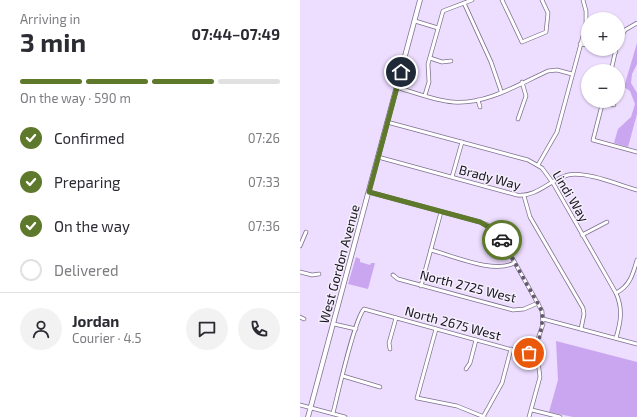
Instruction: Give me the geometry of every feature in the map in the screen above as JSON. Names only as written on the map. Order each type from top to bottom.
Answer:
[{"type":"main road","name":"West Gordon Avenue","points":[[308,417],[420,0]]},
{"type":"street","points":[[425,95],[428,82],[427,70],[443,11],[472,0]]},
{"type":"street","points":[[502,0],[522,42],[546,32],[548,13],[542,0]]},
{"type":"street","points":[[538,164],[557,132],[587,18],[583,0]]},
{"type":"street","points":[[464,3],[491,62],[501,91]]},
{"type":"street","points":[[414,21],[438,28]]},
{"type":"street","points":[[625,30],[637,23]]},
{"type":"street","points":[[430,58],[442,62],[451,61]]},
{"type":"street","points":[[396,87],[451,102],[478,100],[548,71],[557,70],[572,74]]},
{"type":"street","points":[[518,119],[526,96],[522,82]]},
{"type":"street","points":[[478,100],[480,107]]},
{"type":"street","points":[[601,108],[593,140],[637,152]]},
{"type":"street","name":"Lindi Way","points":[[387,122],[538,164],[553,183],[616,293],[621,309],[620,324],[616,338]]},
{"type":"street","points":[[452,178],[462,142]]},
{"type":"street","name":"Brady Way","points":[[378,157],[524,196],[530,217],[583,308],[584,314],[581,329]]},
{"type":"street","points":[[524,196],[533,194],[567,176],[579,175],[637,190]]},
{"type":"street","points":[[369,192],[488,225],[501,238],[538,303],[543,319],[537,353],[540,377],[529,417]]},
{"type":"street","points":[[421,286],[441,212]]},
{"type":"street","points":[[582,235],[607,222]]},
{"type":"street","points":[[300,246],[306,232]]},
{"type":"street","points":[[431,250],[491,266],[507,266],[514,263]]},
{"type":"street","points":[[616,293],[623,289],[631,280],[637,260]]},
{"type":"street","points":[[300,272],[312,275],[319,274]]},
{"type":"street","name":"North 2725 West","points":[[394,275],[398,279],[421,286],[513,310],[524,309],[538,303]]},
{"type":"street","name":"North 2675 West","points":[[356,329],[364,309],[511,350],[525,353],[537,353]]},
{"type":"street","points":[[300,317],[304,319]]},
{"type":"street","points":[[390,350],[390,343],[396,318]]},
{"type":"street","points":[[543,319],[637,344]]},
{"type":"street","points":[[333,414],[356,329],[334,324]]},
{"type":"street","points":[[436,329],[417,398],[457,406],[484,417],[502,383],[511,350]]},
{"type":"street","points":[[466,369],[470,364],[476,340]]},
{"type":"street","points":[[343,376],[380,387]]},
{"type":"street","points":[[300,405],[345,417]]},
{"type":"street","points":[[532,410],[560,417]]},
{"type":"shaded area","points":[[637,43],[637,64],[632,74],[631,83],[637,93],[637,114],[628,147],[614,143],[618,129],[631,117],[635,104],[630,91],[625,88]]},
{"type":"shaded area","points":[[356,257],[360,259],[360,262],[370,265],[371,263],[375,263],[368,289],[348,284]]},
{"type":"shaded area","points":[[556,341],[637,362],[637,417],[573,417],[549,412],[558,380]]},
{"type":"way so far","points":[[502,240],[542,311],[543,324],[538,339],[537,353],[529,353]]},
{"type":"route","points":[[401,72],[369,192],[480,222],[488,225],[502,240]]}]
